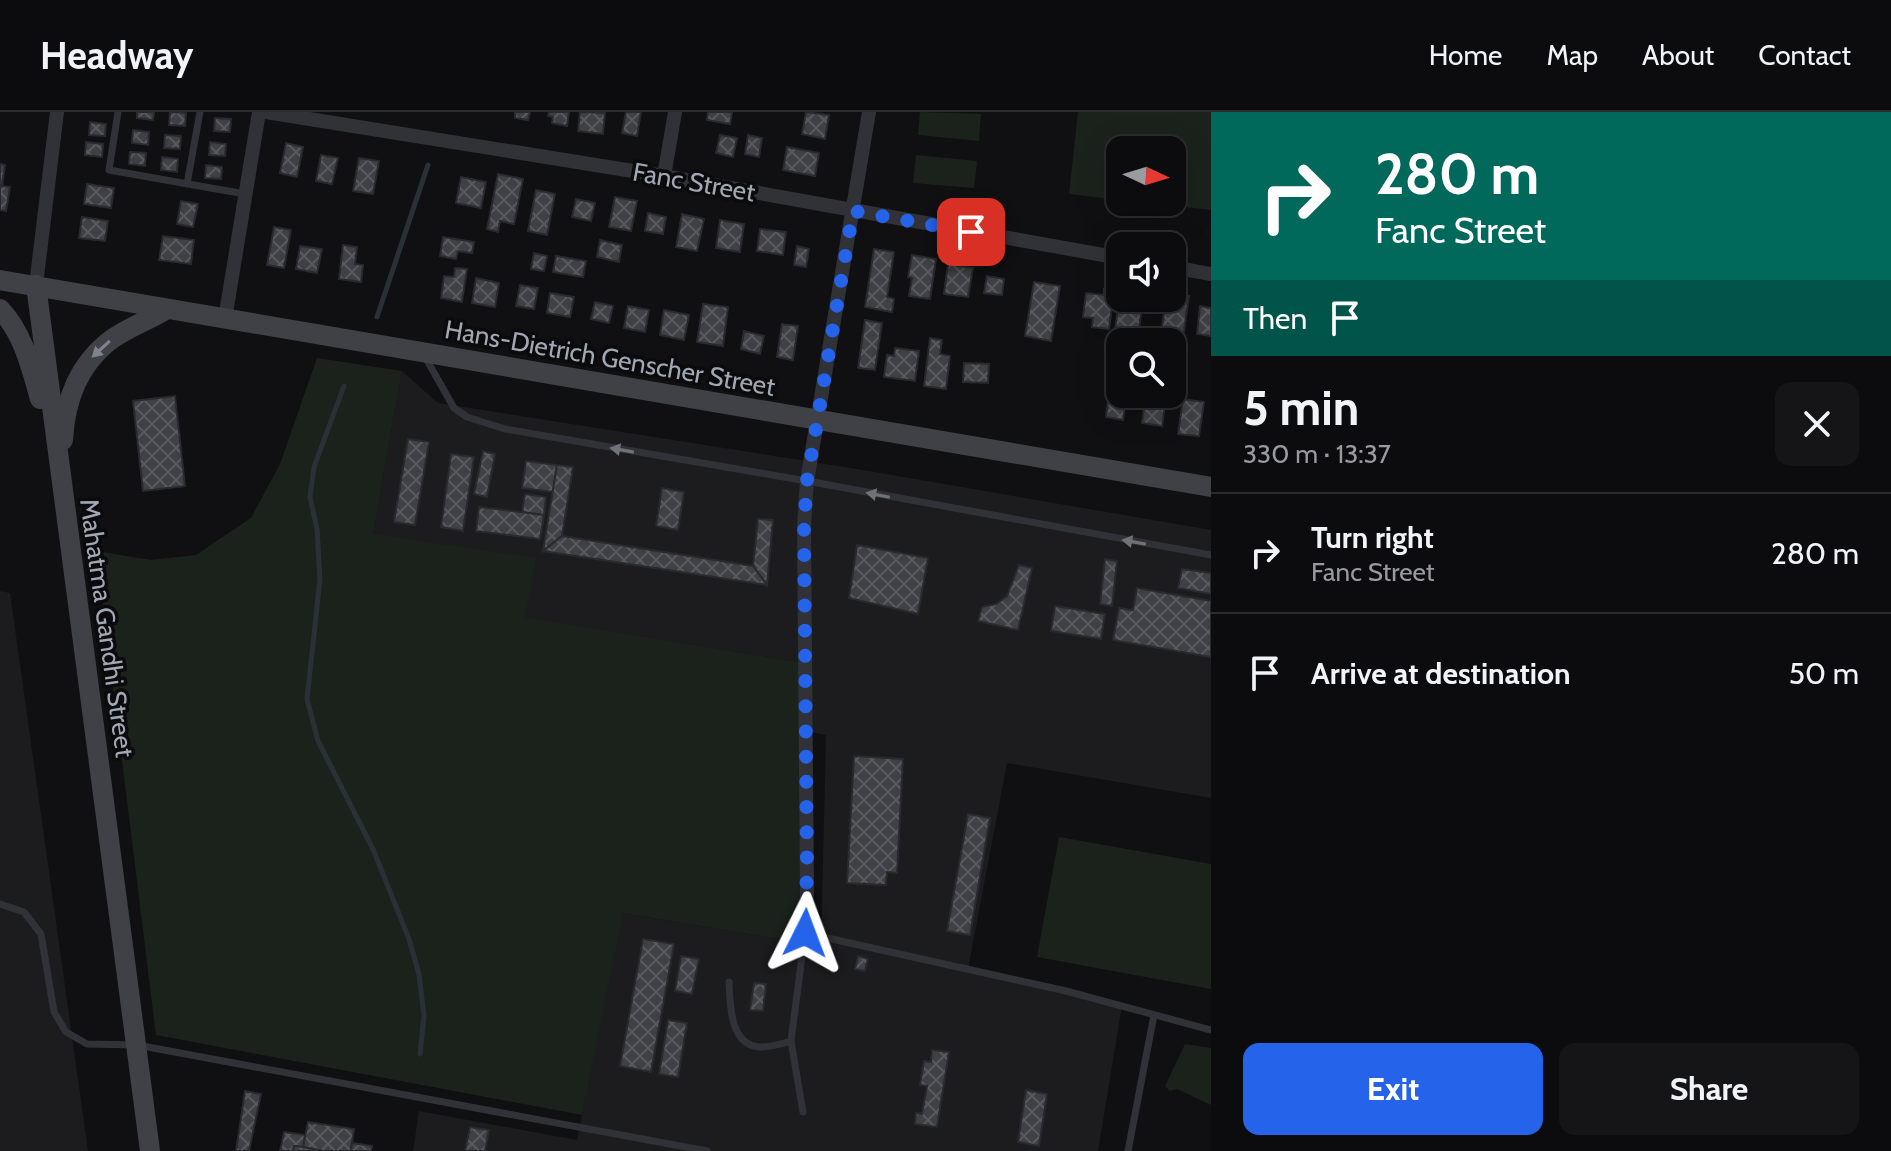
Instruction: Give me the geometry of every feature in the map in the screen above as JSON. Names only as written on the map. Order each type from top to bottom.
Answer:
[{"type":"street","name":"Mahatma Gandhi Street","points":[[57,112],[36,285],[150,1151]]},
{"type":"street","points":[[225,319],[259,112]]},
{"type":"street","name":"Fanc Street","points":[[266,112],[664,176],[1106,256]]},
{"type":"street","points":[[664,176],[675,112]]},
{"type":"street","points":[[805,933],[804,526],[807,481],[869,112]]},
{"type":"street","points":[[1186,270],[1211,274]]},
{"type":"street","name":"Hans-Dietrich Genscher Street","points":[[0,280],[1211,487]]},
{"type":"street","points":[[0,309],[16,330],[31,367],[60,480]]},
{"type":"street","points":[[60,480],[70,393],[80,373],[109,341],[167,309]]},
{"type":"lane","points":[[118,112],[109,170],[245,194]]},
{"type":"lane","points":[[187,184],[200,112]]},
{"type":"lane","points":[[422,351],[454,408],[467,417],[505,429],[1211,555]]},
{"type":"lane","points":[[0,904],[24,912],[41,934],[54,1012],[66,1032],[87,1044],[137,1045],[703,1151]]},
{"type":"lane","points":[[803,1112],[791,1041],[805,933],[1066,991],[1211,1030]]},
{"type":"lane","points":[[729,982],[735,1027],[745,1044],[761,1048],[791,1041]]},
{"type":"lane","points":[[1128,1151],[1154,1015]]},
{"type":"shaded area","points":[[920,112],[981,114],[979,141],[918,135]]},
{"type":"shaded area","points":[[1078,112],[1211,112],[1211,210],[1186,207],[1186,136],[1106,136],[1106,198],[1069,194]]},
{"type":"shaded area","points":[[916,155],[977,161],[974,188],[913,183]]},
{"type":"shaded area","points":[[317,358],[402,371],[373,534],[536,558],[525,617],[805,663],[803,943],[623,913],[582,1115],[156,1035],[96,551],[151,560],[196,555],[251,518],[280,464]]},
{"type":"shaded area","points":[[402,371],[438,403],[857,469],[1211,530],[1211,798],[1007,763],[968,969],[1122,1006],[1098,1151],[413,1151],[419,1111],[577,1140],[622,913],[821,946],[826,735],[806,731],[805,663],[524,617],[373,534]]},
{"type":"shaded area","points":[[0,591],[10,593],[88,1151],[0,1151]]},
{"type":"shaded area","points":[[1059,837],[1211,864],[1211,989],[1037,957]]},
{"type":"shaded area","points":[[1185,1044],[1211,1048],[1211,1105],[1177,1089],[1170,1091],[1165,1086]]},
{"type":"building","points":[[137,112],[154,112],[153,120],[137,118]]},
{"type":"building","points":[[170,112],[186,113],[185,126],[169,125]]},
{"type":"building","points":[[515,112],[530,112],[528,120],[515,118]]},
{"type":"building","points":[[549,112],[569,112],[567,126],[552,123],[553,117],[548,116]]},
{"type":"building","points":[[580,112],[605,113],[603,134],[578,131]]},
{"type":"building","points":[[626,112],[641,112],[637,136],[622,133]]},
{"type":"building","points":[[708,112],[732,112],[730,124],[707,120]]},
{"type":"building","points":[[806,112],[829,115],[825,139],[802,134]]},
{"type":"building","points":[[215,118],[231,119],[230,132],[214,131]]},
{"type":"building","points":[[90,122],[106,124],[105,136],[89,135]]},
{"type":"building","points":[[133,130],[149,132],[148,145],[132,143]]},
{"type":"building","points":[[165,135],[181,136],[180,149],[164,148]]},
{"type":"building","points":[[720,135],[737,138],[733,157],[716,153]]},
{"type":"building","points":[[748,135],[762,138],[759,157],[745,154]]},
{"type":"building","points":[[86,142],[103,144],[102,157],[85,155]]},
{"type":"building","points":[[210,142],[226,144],[225,156],[209,155]]},
{"type":"building","points":[[286,143],[303,147],[297,177],[280,173]]},
{"type":"building","points":[[787,147],[819,153],[815,176],[783,170]]},
{"type":"building","points":[[130,152],[146,153],[145,166],[129,164]]},
{"type":"building","points":[[321,155],[338,158],[332,184],[316,181]]},
{"type":"building","points":[[162,157],[178,159],[177,172],[161,170]]},
{"type":"building","points":[[359,158],[379,161],[373,194],[353,191]]},
{"type":"building","points":[[0,164],[5,165],[2,186],[10,187],[6,211],[0,210]]},
{"type":"building","points":[[206,165],[222,167],[221,179],[205,178]]},
{"type":"building","points":[[498,174],[523,179],[514,224],[500,221],[498,232],[487,229]]},
{"type":"building","points":[[461,177],[486,182],[481,208],[456,203]]},
{"type":"building","points":[[87,184],[114,188],[111,208],[84,204]]},
{"type":"building","points":[[536,190],[555,194],[547,235],[528,231]]},
{"type":"building","points":[[615,197],[637,201],[631,231],[609,227]]},
{"type":"building","points":[[576,199],[595,203],[591,221],[572,217]]},
{"type":"building","points":[[181,201],[198,204],[193,227],[177,224]]},
{"type":"building","points":[[648,213],[666,217],[663,234],[645,231]]},
{"type":"building","points":[[682,214],[704,219],[697,251],[676,247]]},
{"type":"building","points":[[82,217],[108,221],[105,241],[79,238]]},
{"type":"building","points":[[720,220],[744,224],[740,252],[716,248]]},
{"type":"building","points":[[274,227],[291,230],[284,268],[267,265]]},
{"type":"building","points":[[760,229],[786,232],[783,255],[757,251]]},
{"type":"building","points":[[163,236],[194,240],[191,264],[159,260]]},
{"type":"building","points":[[443,237],[474,242],[472,253],[458,251],[456,259],[440,256]]},
{"type":"building","points":[[600,240],[622,245],[619,262],[597,257]]},
{"type":"building","points":[[343,245],[357,247],[355,264],[363,265],[361,282],[339,279]]},
{"type":"building","points":[[300,246],[322,249],[317,273],[296,269]]},
{"type":"building","points":[[797,246],[809,249],[806,267],[794,265]]},
{"type":"building","points":[[874,249],[894,252],[887,297],[894,299],[892,312],[865,307]]},
{"type":"building","points":[[534,253],[547,256],[544,271],[531,269]]},
{"type":"building","points":[[912,255],[936,259],[930,299],[909,296]]},
{"type":"building","points":[[556,256],[586,261],[583,277],[553,272]]},
{"type":"building","points":[[948,264],[973,268],[968,297],[944,294]]},
{"type":"building","points":[[455,268],[467,269],[462,302],[441,298],[444,276],[454,277]]},
{"type":"building","points":[[987,276],[1004,279],[1002,295],[984,293]]},
{"type":"building","points":[[476,278],[499,283],[495,307],[472,303]]},
{"type":"building","points":[[1034,282],[1060,286],[1051,341],[1025,336]]},
{"type":"building","points":[[520,285],[538,288],[534,309],[516,306]]},
{"type":"building","points":[[1106,289],[1106,312],[1111,312],[1109,328],[1092,327],[1093,318],[1083,317],[1086,293],[1104,295]]},
{"type":"building","points":[[550,293],[574,297],[570,317],[547,313]]},
{"type":"building","points":[[1186,296],[1189,296],[1184,328],[1162,328],[1164,312],[1186,312]]},
{"type":"building","points":[[595,302],[613,306],[609,323],[591,319]]},
{"type":"building","points":[[703,304],[728,307],[723,346],[697,342]]},
{"type":"building","points":[[628,306],[649,310],[645,332],[624,328]]},
{"type":"building","points":[[1200,306],[1211,308],[1211,336],[1197,334]]},
{"type":"building","points":[[664,310],[689,315],[684,340],[660,335]]},
{"type":"building","points":[[1118,312],[1141,312],[1139,328],[1115,328]]},
{"type":"building","points":[[865,320],[882,323],[875,370],[858,368]]},
{"type":"building","points":[[782,324],[798,326],[793,360],[777,357]]},
{"type":"building","points":[[744,331],[764,336],[760,354],[741,349]]},
{"type":"building","points":[[930,338],[942,340],[940,354],[950,356],[946,389],[924,386]]},
{"type":"building","points":[[895,348],[919,351],[915,381],[884,377],[887,355],[894,356]]},
{"type":"building","points":[[964,363],[989,364],[988,383],[963,382]]},
{"type":"building","points":[[175,396],[185,486],[143,491],[133,401]]},
{"type":"building","points":[[1186,399],[1204,402],[1199,436],[1178,434]]},
{"type":"building","points":[[1107,408],[1125,408],[1123,420],[1106,417]]},
{"type":"building","points":[[1144,408],[1164,408],[1162,426],[1142,423]]},
{"type":"building","points":[[408,439],[429,442],[415,525],[394,522]]},
{"type":"building","points":[[483,451],[495,454],[487,497],[474,494]]},
{"type":"building","points":[[451,454],[474,457],[463,531],[441,527]]},
{"type":"building","points":[[526,461],[557,465],[553,492],[522,488]]},
{"type":"building","points":[[557,465],[573,467],[562,536],[543,551]]},
{"type":"building","points":[[662,488],[684,492],[678,530],[656,526]]},
{"type":"building","points":[[525,494],[546,497],[544,515],[522,512]]},
{"type":"building","points":[[479,507],[544,515],[540,539],[476,531]]},
{"type":"building","points":[[758,519],[773,520],[767,585],[753,566]]},
{"type":"building","points":[[562,536],[753,566],[767,585],[543,551]]},
{"type":"building","points":[[857,545],[928,558],[918,614],[849,598]]},
{"type":"building","points":[[1105,559],[1117,561],[1112,606],[1100,604]]},
{"type":"building","points":[[1019,565],[1032,568],[1018,630],[978,621],[982,607],[996,604],[1007,596]]},
{"type":"building","points":[[1182,569],[1211,573],[1211,594],[1178,588]]},
{"type":"building","points":[[1137,588],[1211,601],[1211,657],[1113,640],[1119,608],[1133,610]]},
{"type":"building","points":[[1055,606],[1105,614],[1101,639],[1051,631]]},
{"type":"building","points":[[854,756],[903,759],[897,873],[887,872],[886,885],[847,883]]},
{"type":"building","points":[[968,814],[990,818],[970,935],[947,931]]},
{"type":"building","points":[[643,939],[674,944],[651,1072],[620,1066]]},
{"type":"building","points":[[681,956],[699,959],[692,994],[675,991]]},
{"type":"building","points":[[858,956],[868,959],[865,971],[855,969]]},
{"type":"building","points":[[754,983],[766,984],[763,1011],[750,1010]]},
{"type":"building","points":[[668,1020],[687,1023],[678,1077],[659,1074]]},
{"type":"building","points":[[932,1050],[949,1052],[937,1127],[915,1124],[916,1113],[922,1114],[927,1086],[920,1085],[924,1061],[931,1062]]},
{"type":"building","points":[[1026,1090],[1047,1094],[1039,1146],[1018,1142]]},
{"type":"building","points":[[245,1091],[261,1094],[249,1151],[236,1151]]},
{"type":"building","points":[[308,1122],[354,1129],[351,1151],[303,1147]]},
{"type":"building","points":[[470,1127],[489,1130],[485,1151],[465,1151]]},
{"type":"building","points":[[284,1132],[305,1135],[303,1147],[294,1146],[293,1151],[280,1151]]},
{"type":"building","points":[[352,1143],[372,1146],[371,1151],[351,1151]]},
{"type":"building","points":[[294,1146],[303,1147],[323,1151],[293,1151]]},
{"type":"waterway","points":[[377,317],[428,165]]},
{"type":"waterway","points":[[344,386],[314,467],[310,497],[317,529],[320,579],[307,699],[318,741],[373,849],[409,939],[419,974],[424,1016],[420,1054]]},
{"type":"route","points":[[805,933],[804,526],[807,481],[853,211],[971,232]]}]
